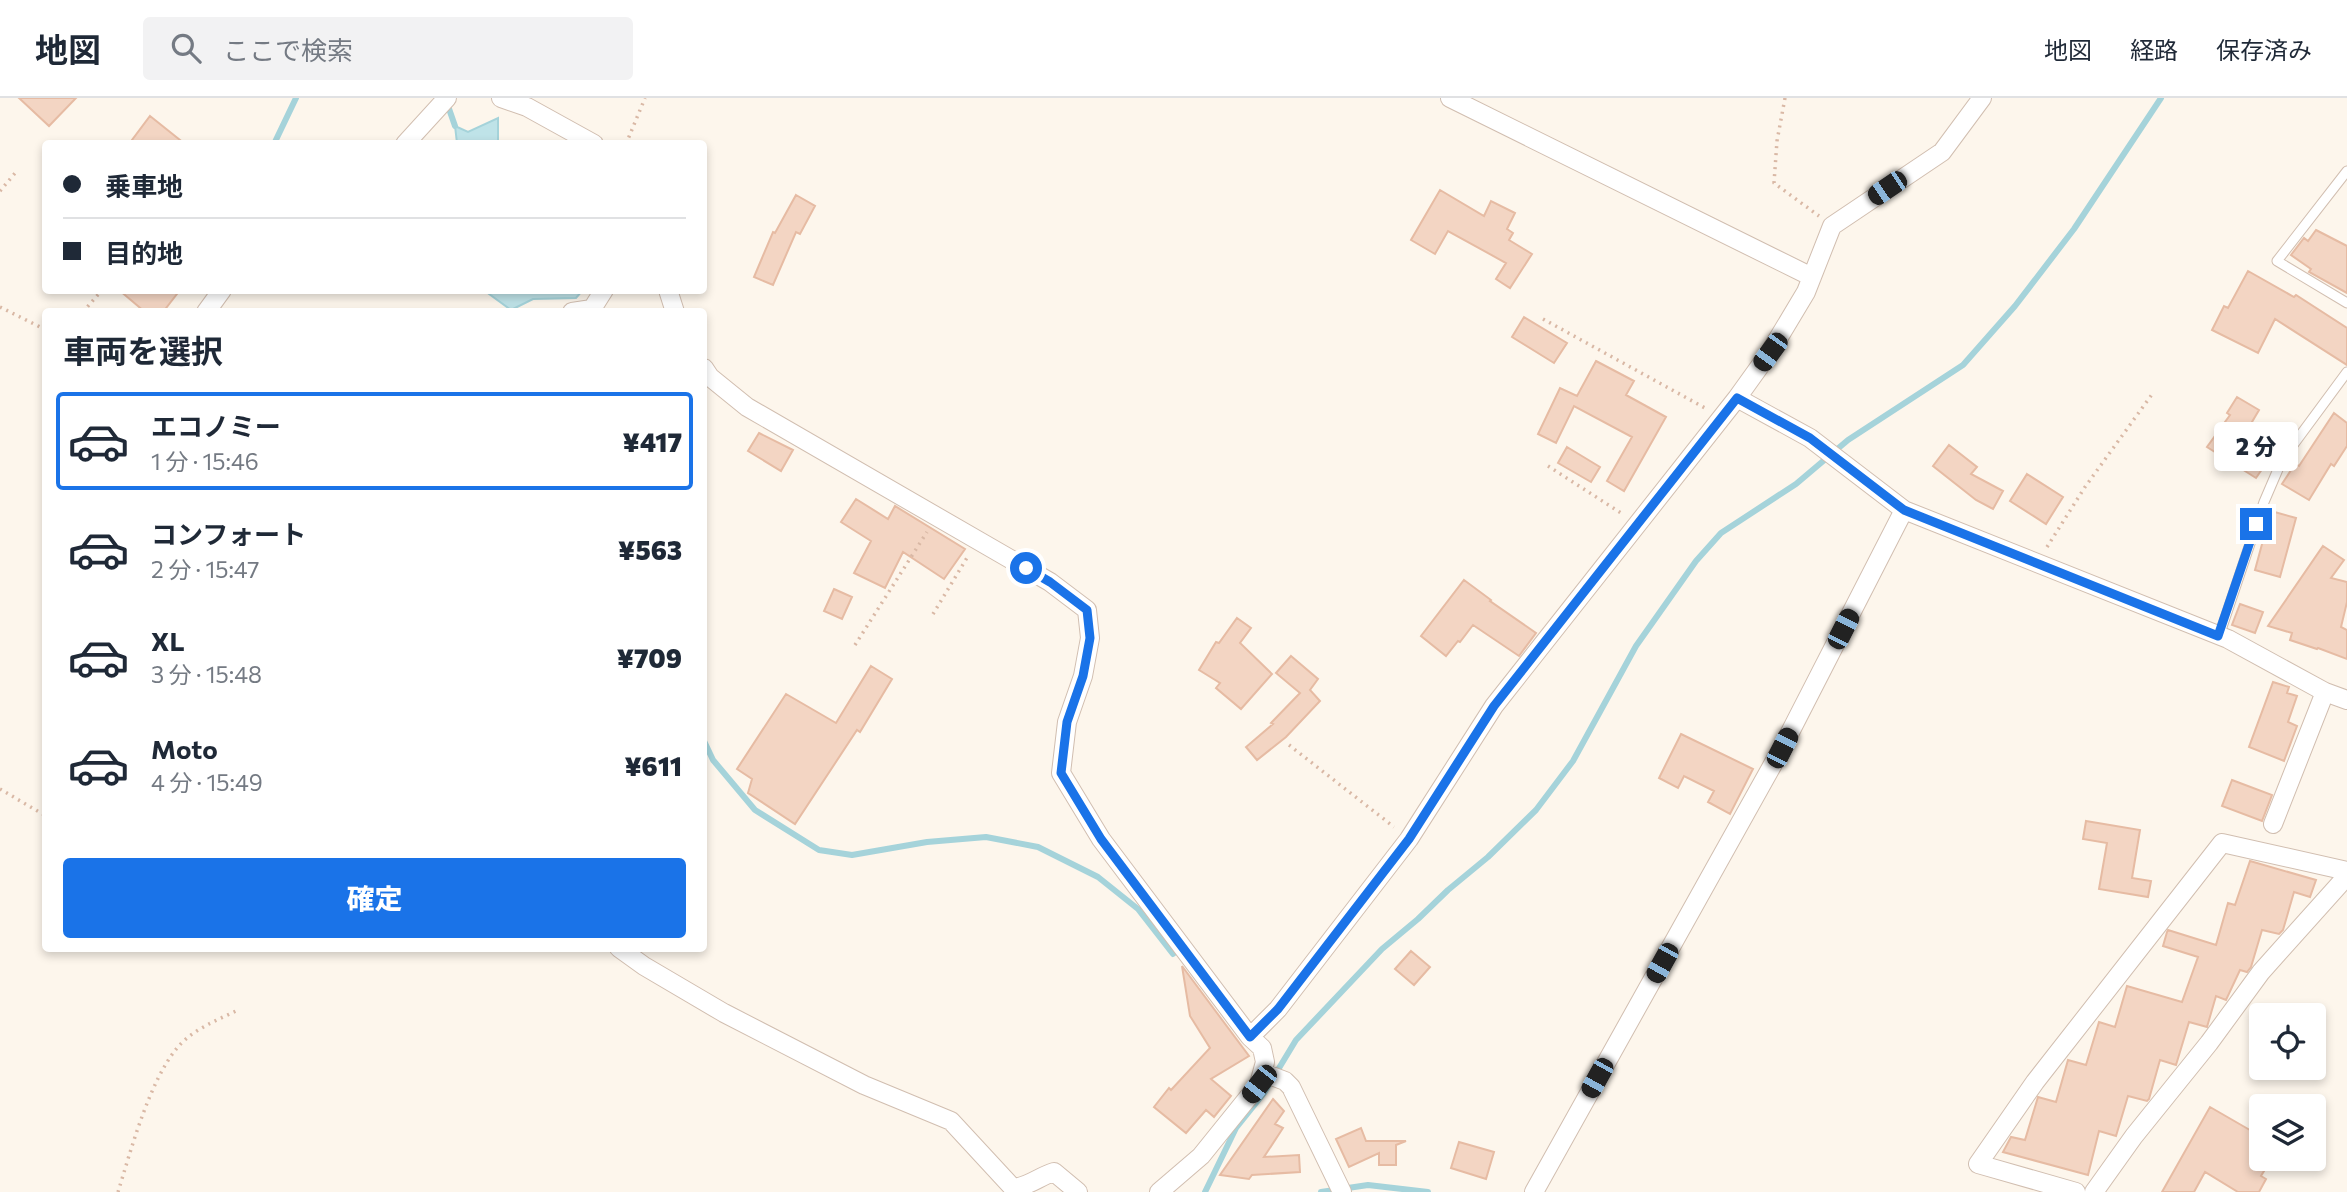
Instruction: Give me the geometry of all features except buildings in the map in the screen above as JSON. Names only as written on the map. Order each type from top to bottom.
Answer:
[{"type":"street","points":[[409,140],[447,98]]},
{"type":"street","points":[[501,98],[527,107],[587,140]]},
{"type":"street","points":[[1450,98],[1812,277]]},
{"type":"street","points":[[1250,1037],[1278,1009],[1409,839],[1494,706],[1737,398],[1770,352],[1806,292],[1832,226],[1942,152],[1982,98]]},
{"type":"street","points":[[707,372],[747,408],[1050,582],[1087,610],[1090,638],[1083,676],[1067,722],[1061,773],[1101,839],[1250,1037],[1262,1048],[1265,1062],[1273,1076],[1291,1087],[1338,1185]]},
{"type":"street","points":[[1737,398],[1810,438],[1904,510],[2218,636],[2325,692],[2347,700]]},
{"type":"street","points":[[1534,1192],[1782,748],[1904,510]]},
{"type":"street","points":[[2273,824],[2325,692]]},
{"type":"street","points":[[2076,1192],[1978,1164],[2035,1082],[2222,844],[2347,873],[2262,972],[2134,1136],[2094,1192]]},
{"type":"street","points":[[625,952],[747,1025],[864,1085],[951,1121],[1013,1188],[1054,1172],[1078,1192]]},
{"type":"street","points":[[1159,1192],[1201,1156],[1259,1084],[1273,1076]]},
{"type":"lane","points":[[2347,171],[2277,261],[2347,303]]},
{"type":"lane","points":[[2218,636],[2264,502],[2282,460],[2347,372]]},
{"type":"path","points":[[628,140],[645,98]]},
{"type":"path","points":[[1785,98],[1777,141],[1774,183],[1832,226]]},
{"type":"path","points":[[0,191],[16,172]]},
{"type":"path","points":[[86,308],[99,294]]},
{"type":"path","points":[[0,307],[42,328]]},
{"type":"path","points":[[1543,319],[1722,417]]},
{"type":"path","points":[[2037,563],[2085,487],[2153,393]]},
{"type":"path","points":[[1548,466],[1638,524]]},
{"type":"path","points":[[855,645],[936,517]]},
{"type":"path","points":[[933,614],[977,540]]},
{"type":"path","points":[[1289,745],[1409,839]]},
{"type":"path","points":[[0,789],[42,814]]},
{"type":"path","points":[[118,1192],[134,1137],[163,1068],[178,1046],[205,1026],[236,1011]]},
{"type":"water","points":[[498,118],[498,140],[457,140],[455,126],[468,132]]},
{"type":"water","points":[[489,294],[579,294],[576,298],[533,299],[515,308],[508,308]]},
{"type":"waterway","points":[[276,140],[296,98]]},
{"type":"waterway","points":[[1205,1192],[1236,1128],[1264,1093],[1296,1040],[1382,949],[1488,857],[1536,810],[1573,761],[1636,646],[1696,561],[1721,533],[1796,484],[1848,440],[1963,365],[2015,306],[2074,229],[2161,98]]},
{"type":"waterway","points":[[447,103],[455,126]]},
{"type":"waterway","points":[[707,747],[713,760],[755,810],[819,850],[852,855],[927,842],[986,837],[1038,847],[1098,877],[1138,909],[1173,954]]},
{"type":"waterway","points":[[1321,1192],[1368,1185],[1428,1192]]},
{"type":"route","points":[[1026,568],[1087,610],[1090,638],[1083,676],[1067,722],[1061,773],[1101,839],[1250,1037],[1278,1009],[1409,839],[1494,706],[1737,398],[1810,438],[1904,510],[2218,636],[2256,524]]}]
